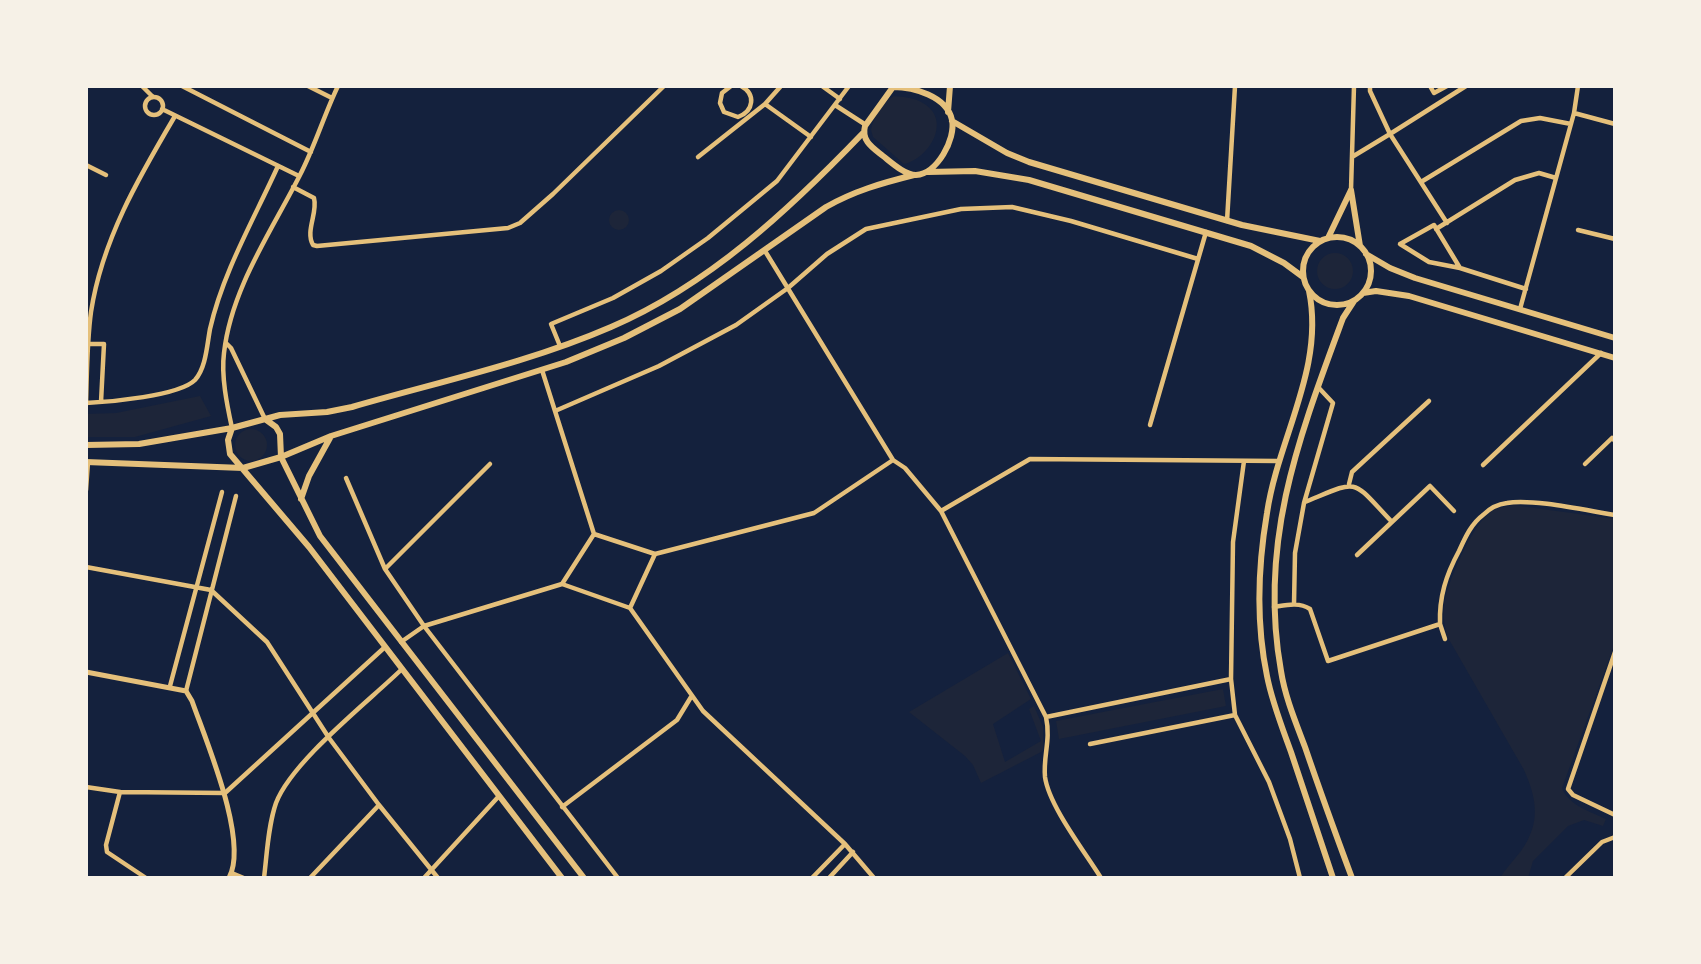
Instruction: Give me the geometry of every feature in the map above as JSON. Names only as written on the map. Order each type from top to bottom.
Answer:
[{"type":"main road","points":[[948,112],[950,86]]},
{"type":"main road","points":[[86,444],[139,444],[232,428],[279,415],[327,412],[352,407],[560,347],[644,311],[742,246],[798,198],[863,133],[894,87],[913,88],[940,103],[952,121],[949,140],[943,154],[929,172]]},
{"type":"main road","points":[[952,121],[1007,153],[1029,162],[1227,221],[1320,242]]},
{"type":"main road","points":[[863,133],[866,141],[884,157],[914,175]]},
{"type":"main road","points":[[87,462],[243,468],[281,457],[331,436],[578,358],[653,325],[680,309],[826,207],[848,195],[874,184],[929,172],[975,171],[1029,180],[1251,246],[1284,263],[1303,277]]},
{"type":"main road","points":[[1328,238],[1351,190]]},
{"type":"main road","points":[[1351,190],[1360,246]]},
{"type":"main road","points":[[1332,878],[1266,674],[1259,582],[1267,511],[1278,461],[1307,374],[1312,348],[1314,322],[1309,291],[1303,277],[1305,258],[1310,250],[1328,238],[1344,238],[1360,246],[1366,254],[1371,274],[1363,293],[1343,318],[1296,453],[1281,513],[1274,582],[1278,650],[1284,687],[1352,878]]},
{"type":"main road","points":[[1366,254],[1415,278],[1615,338]]},
{"type":"main road","points":[[1309,291],[1325,303],[1334,305],[1354,301]]},
{"type":"main road","points":[[1363,293],[1409,296],[1615,358]]},
{"type":"main road","points":[[265,419],[276,427],[280,434],[281,457],[320,536],[584,878]]},
{"type":"main road","points":[[232,428],[228,446],[230,454],[273,508],[309,547],[562,878]]},
{"type":"main road","points":[[301,499],[309,476],[331,436]]},
{"type":"street","points":[[142,86],[161,101],[162,109]]},
{"type":"street","points":[[182,86],[311,152]]},
{"type":"street","points":[[307,86],[332,98]]},
{"type":"street","points":[[293,187],[314,198],[316,204],[310,237],[313,245],[317,246],[508,228],[520,223],[553,194],[664,86]]},
{"type":"street","points":[[731,86],[722,93],[721,108],[733,117],[749,113],[765,104],[781,86]]},
{"type":"street","points":[[698,157],[749,113],[751,96],[741,86]]},
{"type":"street","points":[[822,86],[840,99]]},
{"type":"street","points":[[560,347],[551,324],[613,298],[661,271],[708,238],[777,181],[849,86]]},
{"type":"street","points":[[1227,221],[1235,86]]},
{"type":"street","points":[[1351,190],[1354,86]]},
{"type":"street","points":[[1370,86],[1390,134],[1447,223]]},
{"type":"street","points":[[1430,86],[1434,93],[1447,86]]},
{"type":"street","points":[[1352,158],[1466,86]]},
{"type":"street","points":[[1520,309],[1574,113],[1578,86]]},
{"type":"street","points":[[232,428],[227,406],[224,351],[231,321],[246,280],[311,152],[336,88]]},
{"type":"street","points":[[153,97],[146,102],[146,110],[156,115],[162,109]]},
{"type":"street","points":[[765,104],[811,137]]},
{"type":"street","points":[[835,105],[866,125]]},
{"type":"street","points":[[162,109],[299,176]]},
{"type":"street","points":[[1574,113],[1615,124]]},
{"type":"street","points":[[175,116],[132,190],[100,273],[91,312],[86,402],[101,402],[182,388],[193,381],[201,371],[219,297],[278,166]]},
{"type":"street","points":[[1421,183],[1521,121],[1540,118],[1571,124]]},
{"type":"street","points":[[86,165],[106,175]]},
{"type":"street","points":[[1436,229],[1515,180],[1539,173],[1556,178]]},
{"type":"street","points":[[555,411],[660,366],[736,325],[788,288],[827,254],[866,229],[961,209],[1012,207],[1070,221],[1198,260]]},
{"type":"street","points":[[1460,268],[1433,225],[1400,244],[1429,262],[1460,268],[1526,289]]},
{"type":"street","points":[[1578,230],[1615,239]]},
{"type":"street","points":[[1150,425],[1206,232]]},
{"type":"street","points":[[765,250],[892,460],[905,468],[941,511],[1046,716],[1049,743],[1045,769],[1047,788],[1101,878]]},
{"type":"street","points":[[89,344],[104,344],[101,402]]},
{"type":"street","points":[[227,344],[265,419]]},
{"type":"street","points":[[1483,465],[1601,353]]},
{"type":"street","points":[[542,370],[594,534]]},
{"type":"street","points":[[1294,604],[1295,552],[1304,503],[1333,403],[1318,387]]},
{"type":"street","points":[[1349,484],[1352,472],[1429,401]]},
{"type":"street","points":[[1585,464],[1614,438]]},
{"type":"street","points":[[941,511],[1030,459],[1278,461]]},
{"type":"street","points":[[594,534],[654,554],[814,513],[892,460]]},
{"type":"street","points":[[1244,461],[1234,542],[1231,679],[1235,715],[1269,782],[1290,839],[1300,878]]},
{"type":"street","points":[[86,489],[87,462]]},
{"type":"street","points":[[385,569],[490,464]]},
{"type":"street","points":[[346,478],[385,569],[424,626],[618,878]]},
{"type":"street","points":[[1304,503],[1349,484],[1358,486],[1392,522]]},
{"type":"street","points":[[1357,555],[1430,486],[1454,511]]},
{"type":"street","points":[[170,686],[222,492]]},
{"type":"street","points":[[186,691],[236,496]]},
{"type":"street","points":[[1445,639],[1440,624],[1439,606],[1444,584],[1471,528],[1481,516],[1507,503],[1523,502],[1615,515]]},
{"type":"street","points":[[562,584],[594,534]]},
{"type":"street","points":[[630,608],[654,554]]},
{"type":"street","points":[[86,567],[211,590],[267,642],[329,738],[439,878]]},
{"type":"street","points":[[401,642],[424,626],[562,584],[630,608],[691,696],[719,729],[845,844],[874,878]]},
{"type":"street","points":[[1275,607],[1294,604],[1310,609],[1328,661],[1440,624]]},
{"type":"street","points":[[86,788],[120,792],[225,793],[385,647]]},
{"type":"street","points":[[1615,652],[1568,789],[1573,795],[1615,815]]},
{"type":"street","points":[[264,878],[273,814],[286,785],[316,748],[402,669]]},
{"type":"street","points":[[86,672],[186,691],[225,793],[233,849],[230,876],[243,878]]},
{"type":"street","points":[[1046,716],[1231,679]]},
{"type":"street","points":[[562,807],[677,720],[691,696]]},
{"type":"street","points":[[1090,744],[1235,715]]},
{"type":"street","points":[[120,792],[106,845],[107,852],[146,878]]},
{"type":"street","points":[[424,878],[499,796]]},
{"type":"street","points":[[310,878],[379,805]]},
{"type":"street","points":[[1565,878],[1602,842],[1615,837]]},
{"type":"street","points":[[812,878],[845,844]]},
{"type":"street","points":[[829,878],[853,852]]},
{"type":"shaded area","points":[[894,96],[911,98],[926,105],[933,112],[936,121],[936,130],[928,148],[913,161],[904,164],[873,137],[871,130],[879,111]]},
{"type":"shaded area","points":[[615,210],[623,210],[629,220],[623,230],[615,230],[609,224],[609,216]]},
{"type":"shaded area","points":[[1335,253],[1348,258],[1353,271],[1348,284],[1335,289],[1322,284],[1317,271],[1322,258]]},
{"type":"shaded area","points":[[200,396],[211,416],[135,437],[86,437],[86,414],[116,413]]},
{"type":"shaded area","points":[[251,429],[262,434],[267,445],[262,456],[251,461],[240,456],[235,445],[240,434]]},
{"type":"shaded area","points":[[1513,505],[1615,519],[1615,643],[1562,788],[1569,799],[1606,819],[1603,826],[1584,820],[1568,826],[1533,861],[1528,878],[1500,878],[1521,851],[1532,831],[1535,811],[1532,791],[1524,770],[1447,636],[1444,622],[1445,598],[1452,577],[1477,527],[1492,511]]},
{"type":"shaded area","points":[[1008,653],[1031,699],[993,724],[1005,762],[1041,741],[1029,709],[1034,706],[1043,727],[1043,751],[981,783],[973,765],[965,756],[909,712]]},
{"type":"shaded area","points":[[1223,689],[1226,706],[1059,739],[1056,721]]}]
